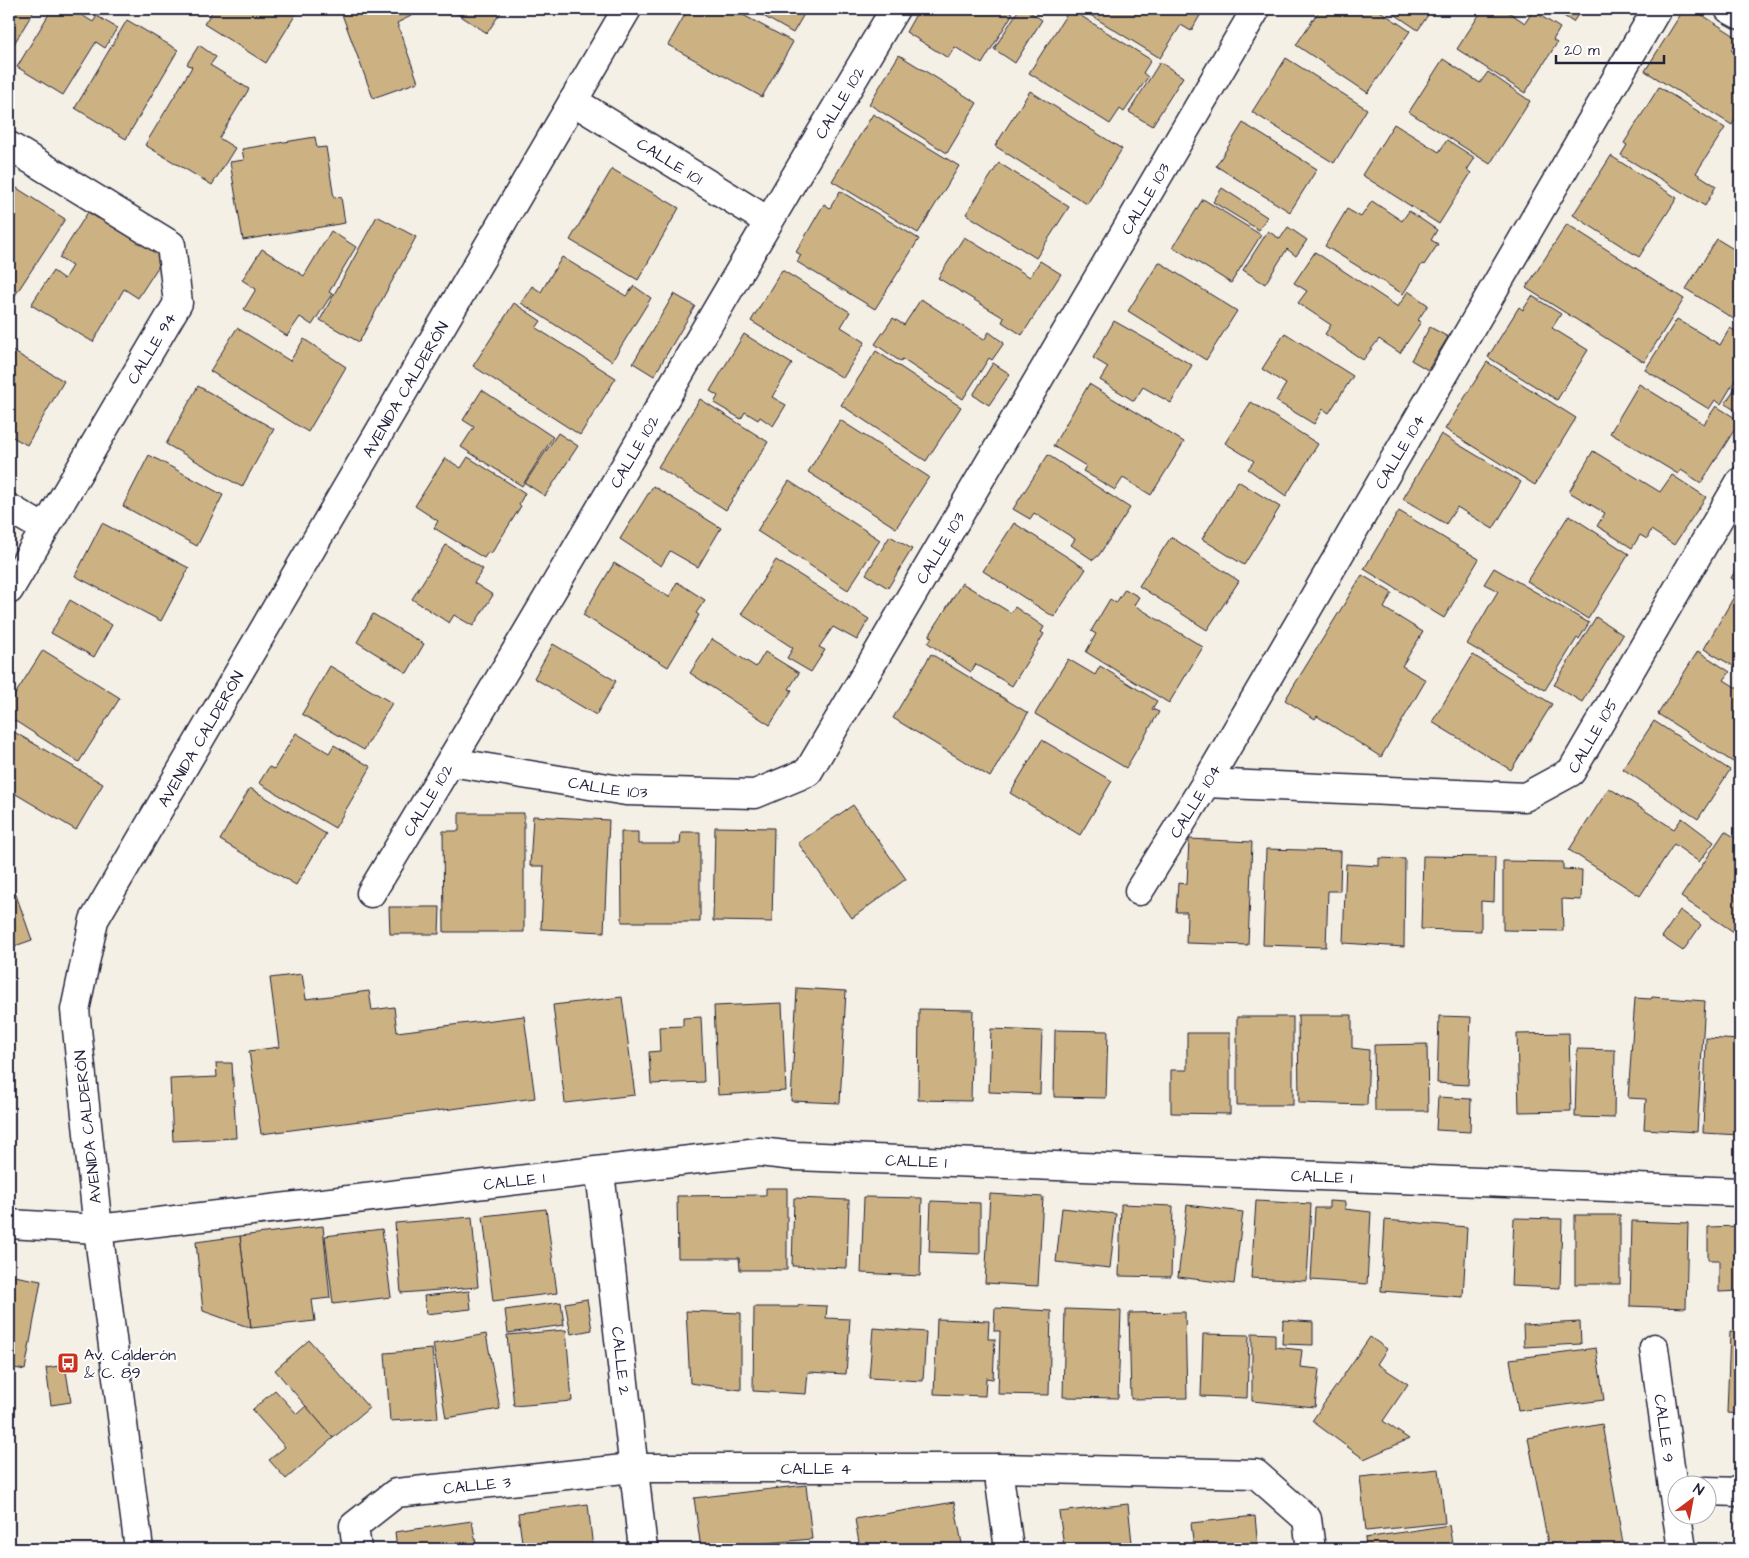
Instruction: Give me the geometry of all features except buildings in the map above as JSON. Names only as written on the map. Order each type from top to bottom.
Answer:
[{"type":"street","name":"AVENIDA CALDERÓN","points":[[138,1549],[98,1229],[75,1010],[94,920],[627,9]]},
{"type":"street","name":"CALLE 102","points":[[371,893],[451,762],[768,221],[895,9]]},
{"type":"street","name":"CALLE 103","points":[[451,762],[626,791],[755,794],[808,772],[1256,9]]},
{"type":"street","name":"CALLE 104","points":[[1138,891],[1206,784],[1657,9]]},
{"type":"street","points":[[1730,9],[1740,15]]},
{"type":"street","name":"CALLE 101","points":[[572,101],[768,221]]},
{"type":"street","name":"CALLE 94","points":[[9,146],[171,245],[178,303],[43,528]]},
{"type":"street","name":"CALLE 105","points":[[1206,784],[1526,797],[1571,772],[1740,482]]},
{"type":"street","points":[[9,508],[43,528],[9,590]]},
{"type":"street","name":"CALLE 1","points":[[9,1224],[98,1229],[759,1152],[796,1156],[1740,1192]]},
{"type":"street","name":"CALLE 2","points":[[600,1172],[643,1549]]},
{"type":"street","name":"CALLE 9","points":[[1654,1348],[1672,1476]]},
{"type":"street","name":"CALLE 4","points":[[633,1468],[998,1468],[1256,1474],[1307,1519],[1311,1549]]},
{"type":"street","name":"CALLE 3","points":[[357,1549],[354,1526],[396,1493],[633,1468]]},
{"type":"street","points":[[998,1468],[1009,1549]]},
{"type":"street","points":[[1716,1491],[1740,1492]]},
{"type":"street","name":"CALLE 9","points":[[1679,1526],[1682,1549]]},
{"type":"place","name":"Av. Calderón & C. 89","points":[[68,1363]]}]
